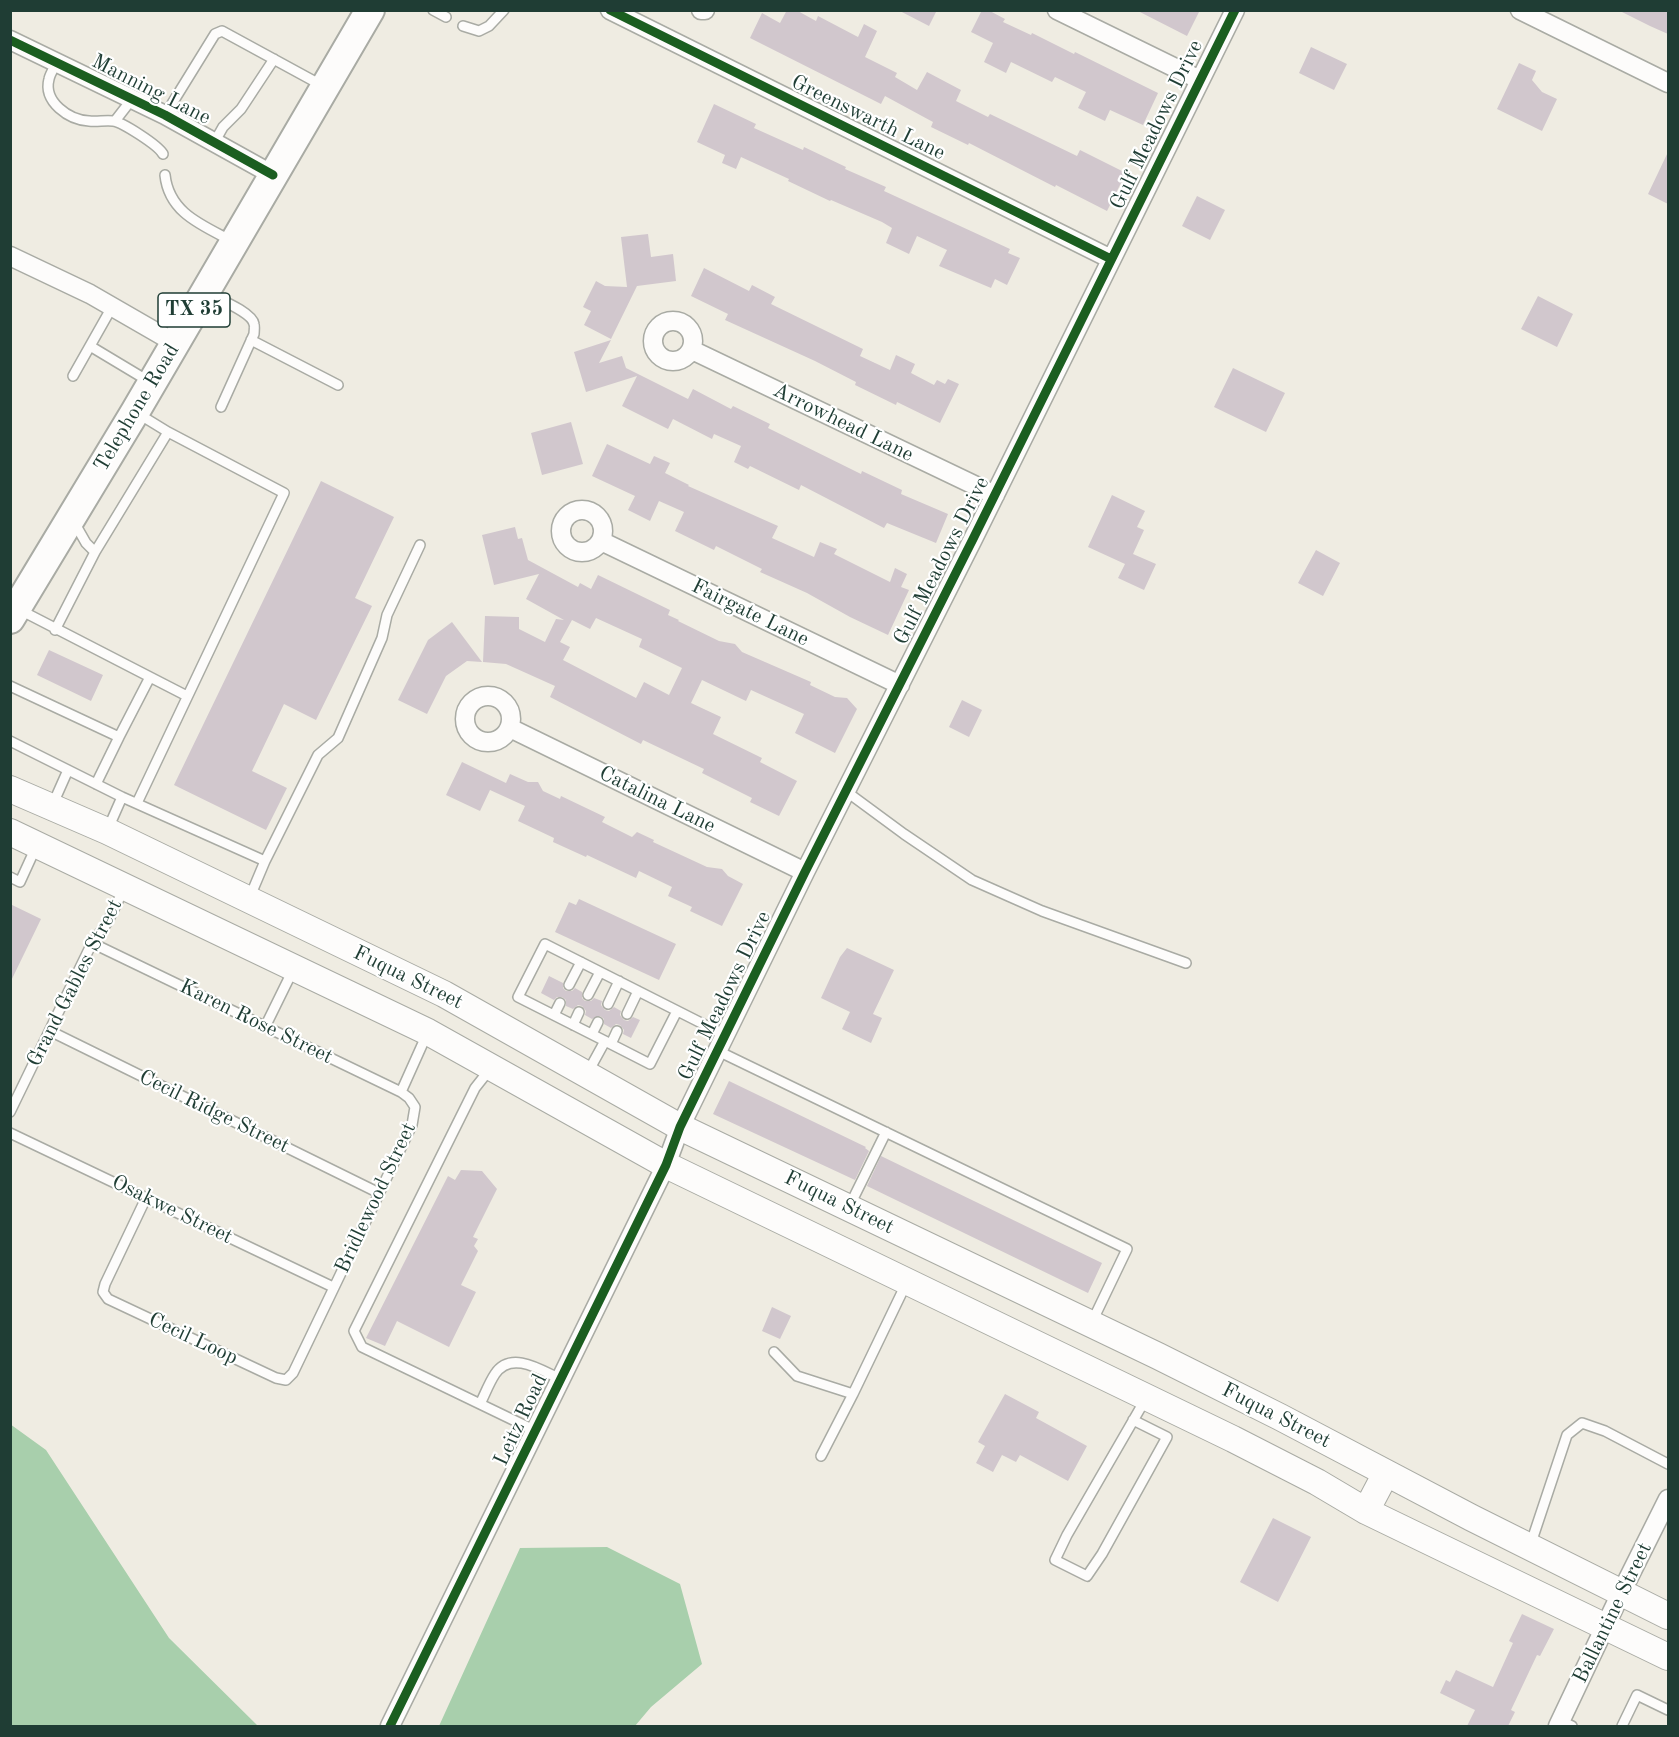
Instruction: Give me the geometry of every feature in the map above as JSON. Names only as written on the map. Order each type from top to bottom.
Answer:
[{"type":"main road","name":"Telephone Road","points":[[14,613],[135,412],[370,10]]},
{"type":"main road","name":"Fuqua Street","points":[[10,789],[106,831],[444,994],[680,1127],[1158,1356],[1668,1616]]},
{"type":"main road","name":"Fuqua Street","points":[[10,832],[428,1032],[666,1164],[1146,1396],[1317,1482],[1366,1511],[1606,1625],[1668,1657]]},
{"type":"main road","points":[[177,912],[196,876]]},
{"type":"main road","points":[[428,1032],[444,994]]},
{"type":"main road","points":[[907,1282],[925,1245]]},
{"type":"main road","points":[[1146,1396],[1158,1356]]},
{"type":"main road","points":[[1366,1511],[1386,1473]]},
{"type":"street","name":"Greenswarth Lane","points":[[610,10],[1111,259]]},
{"type":"street","points":[[1057,10],[1200,80]]},
{"type":"street","name":"Gulf Meadows Drive","points":[[680,1127],[1235,10]]},
{"type":"street","points":[[1520,10],[1668,83]]},
{"type":"street","name":"Manning Lane","points":[[10,40],[165,115],[273,175]]},
{"type":"street","points":[[10,256],[112,307],[175,343]]},
{"type":"street","name":"Arrowhead Lane","points":[[692,350],[995,495]]},
{"type":"street","name":"Fairgate Lane","points":[[601,541],[900,685]]},
{"type":"street","name":"Catalina Lane","points":[[510,728],[805,872]]},
{"type":"street","name":"Leitz Road","points":[[390,1726],[666,1164],[680,1127]]},
{"type":"street","name":"Ballantine Street","points":[[1563,1725],[1606,1625],[1668,1499]]},
{"type":"lane","points":[[434,10],[446,17]]},
{"type":"lane","points":[[463,26],[479,31],[489,26],[504,10]]},
{"type":"lane","points":[[165,115],[215,34],[222,31],[325,87]]},
{"type":"lane","points":[[214,143],[223,127],[241,110],[274,59]]},
{"type":"lane","points":[[57,62],[48,80],[49,93],[54,105],[67,114],[87,121],[115,121],[157,146],[164,154]]},
{"type":"lane","points":[[115,121],[132,99]]},
{"type":"lane","points":[[165,175],[173,201],[189,218],[234,242]]},
{"type":"lane","points":[[205,292],[251,318],[255,325],[254,334],[221,407]]},
{"type":"lane","points":[[73,376],[112,307]]},
{"type":"lane","points":[[251,340],[338,385]]},
{"type":"lane","points":[[90,346],[152,383]]},
{"type":"lane","points":[[135,412],[168,432],[284,493],[137,803]]},
{"type":"lane","points":[[55,630],[94,552],[168,432]]},
{"type":"lane","points":[[72,517],[86,543],[94,552]]},
{"type":"lane","points":[[248,901],[265,861],[318,755],[338,738],[382,638],[387,615],[420,545]]},
{"type":"lane","points":[[14,613],[55,630],[187,696]]},
{"type":"lane","points":[[96,784],[150,677]]},
{"type":"lane","points":[[11,688],[120,737]]},
{"type":"lane","points":[[10,741],[122,797],[265,861]]},
{"type":"lane","points":[[52,806],[68,770]]},
{"type":"lane","points":[[847,792],[972,880],[1042,911],[1186,963]]},
{"type":"lane","points":[[106,831],[122,797]]},
{"type":"lane","points":[[10,877],[20,882],[37,845]]},
{"type":"lane","name":"Grand Gables Street","points":[[10,1112],[92,943],[106,923],[125,887]]},
{"type":"lane","name":"Karen Rose Street","points":[[92,943],[401,1092],[416,1107]]},
{"type":"lane","points":[[677,1011],[650,1064],[518,997],[545,944],[677,1011],[722,1043],[886,1132],[1127,1249],[1091,1324]]},
{"type":"lane","points":[[569,985],[581,962]]},
{"type":"lane","points":[[265,1027],[294,969]]},
{"type":"lane","points":[[588,995],[600,972]]},
{"type":"lane","points":[[608,1004],[619,981]]},
{"type":"lane","points":[[627,1014],[638,991]]},
{"type":"lane","points":[[554,1015],[560,1003]]},
{"type":"lane","points":[[573,1025],[579,1012]]},
{"type":"lane","points":[[592,1034],[598,1022]]},
{"type":"lane","name":"Cecil Ridge Street","points":[[50,1031],[379,1193]]},
{"type":"lane","points":[[588,1074],[617,1031]]},
{"type":"lane","name":"Bridlewood Street","points":[[401,1092],[428,1032]]},
{"type":"lane","points":[[492,1067],[474,1088],[354,1331],[362,1347],[536,1431]]},
{"type":"lane","name":"Bridlewood Street","points":[[333,1287],[412,1125],[416,1107]]},
{"type":"lane","points":[[849,1208],[886,1132]]},
{"type":"lane","name":"Osakwe Street","points":[[10,1133],[333,1287]]},
{"type":"lane","name":"Cecil Loop","points":[[146,1198],[103,1292],[108,1299],[129,1309],[276,1378],[286,1380],[292,1373],[333,1287]]},
{"type":"lane","points":[[821,1456],[907,1282]]},
{"type":"lane","points":[[774,1352],[797,1376],[853,1394]]},
{"type":"lane","points":[[480,1404],[496,1371],[510,1362],[524,1363],[560,1378]]},
{"type":"lane","points":[[1133,1420],[1167,1437],[1087,1576],[1055,1560],[1146,1396]]},
{"type":"lane","points":[[1530,1547],[1568,1435],[1582,1423],[1605,1431],[1668,1464]]},
{"type":"lane","points":[[1622,1726],[1637,1695],[1668,1710]]},
{"type":"green space","points":[[10,1424],[46,1450],[169,1638],[258,1726],[11,1726]]},
{"type":"green space","points":[[607,1547],[680,1584],[702,1664],[651,1707],[635,1726],[439,1726],[520,1548]]},
{"type":"building","points":[[787,10],[796,10],[816,21],[818,16],[858,37],[864,24],[877,31],[865,57],[897,73],[895,77],[917,90],[927,72],[961,90],[956,101],[988,117],[990,114],[1077,156],[1080,150],[1126,173],[1107,211],[969,143],[968,145],[931,127],[933,122],[885,96],[881,104],[750,38],[762,13],[780,23]]},
{"type":"building","points":[[898,10],[937,10],[929,26]]},
{"type":"building","points":[[982,10],[988,10],[1005,19],[1003,22],[1031,35],[1032,33],[1074,54],[1075,52],[1158,93],[1143,125],[1110,110],[1105,121],[1078,108],[1086,92],[1055,77],[1052,82],[1011,62],[1006,73],[984,62],[993,43],[971,32]]},
{"type":"building","points":[[1136,10],[1200,10],[1187,36]]},
{"type":"building","points":[[1618,10],[1668,10],[1668,34],[1650,26]]},
{"type":"building","points":[[1311,47],[1347,64],[1334,90],[1299,73]]},
{"type":"building","points":[[1519,63],[1536,71],[1532,80],[1542,92],[1557,99],[1542,131],[1497,109]]},
{"type":"building","points":[[714,104],[756,124],[754,128],[803,150],[804,147],[886,187],[884,191],[1010,249],[1008,253],[1020,258],[1007,285],[995,279],[991,288],[939,266],[947,250],[917,236],[909,254],[886,243],[892,228],[882,222],[830,201],[741,157],[736,169],[722,163],[725,155],[697,142]]},
{"type":"building","points":[[1668,152],[1668,204],[1648,194]]},
{"type":"building","points":[[1197,196],[1225,210],[1210,240],[1182,226]]},
{"type":"building","points":[[648,234],[651,257],[673,254],[676,281],[637,286],[611,339],[584,325],[591,311],[583,307],[596,281],[605,286],[627,287],[621,237]]},
{"type":"building","points":[[704,268],[749,291],[752,285],[775,297],[771,304],[863,349],[860,356],[890,370],[896,355],[915,364],[911,373],[934,385],[937,380],[945,384],[948,379],[959,384],[940,423],[897,402],[896,405],[855,385],[856,382],[815,361],[725,320],[728,314],[691,296]]},
{"type":"building","points":[[1538,296],[1573,314],[1557,347],[1521,329]]},
{"type":"building","points":[[611,340],[599,363],[622,356],[626,368],[688,399],[693,389],[731,409],[733,406],[770,424],[768,428],[861,474],[862,471],[902,490],[901,494],[948,514],[936,543],[887,523],[884,528],[801,485],[799,490],[750,466],[748,469],[734,462],[741,446],[714,434],[712,439],[673,419],[668,429],[622,406],[637,376],[586,392],[574,352]]},
{"type":"building","points":[[1233,368],[1285,393],[1266,432],[1214,407]]},
{"type":"building","points":[[571,422],[583,464],[542,475],[531,433]]},
{"type":"building","points":[[607,444],[650,464],[654,456],[670,463],[665,473],[688,486],[778,526],[772,538],[814,557],[820,542],[837,549],[834,554],[890,582],[895,568],[907,574],[901,587],[909,590],[888,635],[807,593],[760,572],[762,569],[716,546],[714,550],[675,531],[684,512],[659,501],[650,521],[628,510],[635,496],[592,476]]},
{"type":"building","points":[[321,481],[394,517],[355,598],[372,606],[316,720],[284,704],[252,771],[287,788],[266,830],[174,785]]},
{"type":"building","points":[[1112,495],[1145,511],[1137,527],[1144,530],[1133,554],[1156,564],[1144,590],[1118,578],[1125,564],[1088,547]]},
{"type":"building","points":[[515,527],[518,539],[522,538],[528,560],[578,587],[580,583],[591,589],[598,575],[670,610],[668,615],[678,621],[719,641],[735,644],[742,652],[811,682],[810,685],[835,697],[847,698],[857,709],[835,753],[795,733],[804,714],[751,690],[746,701],[702,680],[691,703],[721,717],[713,734],[762,758],[760,762],[797,781],[779,816],[750,802],[752,798],[702,773],[704,769],[643,740],[641,744],[550,697],[555,686],[506,664],[483,662],[485,616],[519,617],[519,629],[545,642],[556,619],[564,620],[526,599],[539,574],[494,585],[482,535]],"holes":[[[596,618],[642,639],[639,647],[682,668],[669,695],[644,682],[636,698],[563,660],[570,647],[560,642],[572,620],[590,629]]]},
{"type":"building","points":[[1316,550],[1340,563],[1323,596],[1298,583]]},
{"type":"building","points":[[452,622],[482,662],[467,661],[446,676],[427,714],[398,700],[428,640]]},
{"type":"building","points":[[49,650],[103,675],[91,701],[37,675]]},
{"type":"building","points":[[962,700],[982,710],[969,737],[949,727]]},
{"type":"building","points":[[462,762],[506,783],[510,774],[528,782],[538,782],[543,791],[560,799],[561,796],[605,817],[602,822],[632,837],[637,832],[707,867],[722,869],[728,876],[743,884],[722,926],[690,911],[692,907],[668,896],[672,887],[639,871],[636,878],[587,855],[586,857],[553,842],[554,838],[518,821],[525,806],[490,790],[480,811],[446,795]]},
{"type":"building","points":[[579,899],[676,944],[659,980],[555,932],[569,902],[576,905]]},
{"type":"building","points":[[10,904],[41,919],[10,983]]},
{"type":"building","points":[[847,948],[894,970],[873,1014],[882,1018],[871,1043],[842,1029],[850,1012],[821,998],[840,957]]},
{"type":"building","points":[[549,976],[563,983],[566,991],[572,991],[575,988],[582,992],[582,998],[585,1001],[591,1001],[594,998],[602,1001],[601,1005],[605,1010],[609,1011],[614,1007],[621,1011],[620,1015],[624,1020],[628,1021],[633,1017],[640,1020],[631,1038],[623,1034],[624,1030],[620,1025],[616,1024],[611,1028],[604,1024],[604,1019],[600,1016],[592,1019],[585,1015],[586,1011],[582,1006],[578,1005],[573,1009],[566,1006],[566,1000],[562,997],[554,1000],[541,993]]},
{"type":"building","points":[[729,1081],[866,1147],[869,1151],[855,1180],[713,1114]]},
{"type":"building","points":[[881,1156],[1102,1263],[1088,1293],[867,1186]]},
{"type":"building","points":[[461,1170],[482,1171],[497,1189],[473,1237],[478,1239],[474,1246],[478,1251],[461,1285],[476,1292],[449,1347],[397,1321],[385,1346],[366,1338],[448,1176],[455,1180]]},
{"type":"building","points":[[772,1307],[791,1316],[780,1339],[762,1331]]},
{"type":"building","points":[[1005,1394],[1039,1412],[1036,1418],[1087,1446],[1068,1481],[1020,1455],[1016,1462],[1002,1455],[993,1472],[976,1463],[985,1446],[978,1442]]},
{"type":"building","points":[[1273,1518],[1311,1537],[1278,1602],[1240,1582]]},
{"type":"building","points":[[1522,1614],[1554,1629],[1540,1656],[1537,1655],[1511,1710],[1515,1712],[1508,1726],[1467,1726],[1475,1710],[1440,1693],[1446,1680],[1450,1682],[1456,1670],[1493,1687],[1513,1643],[1509,1641]]},
{"type":"cycle path","points":[[610,10],[1111,259]]},
{"type":"cycle path","points":[[390,1726],[666,1165],[680,1127],[805,872],[1235,10]]},
{"type":"cycle path","points":[[10,40],[165,115],[273,175]]}]
